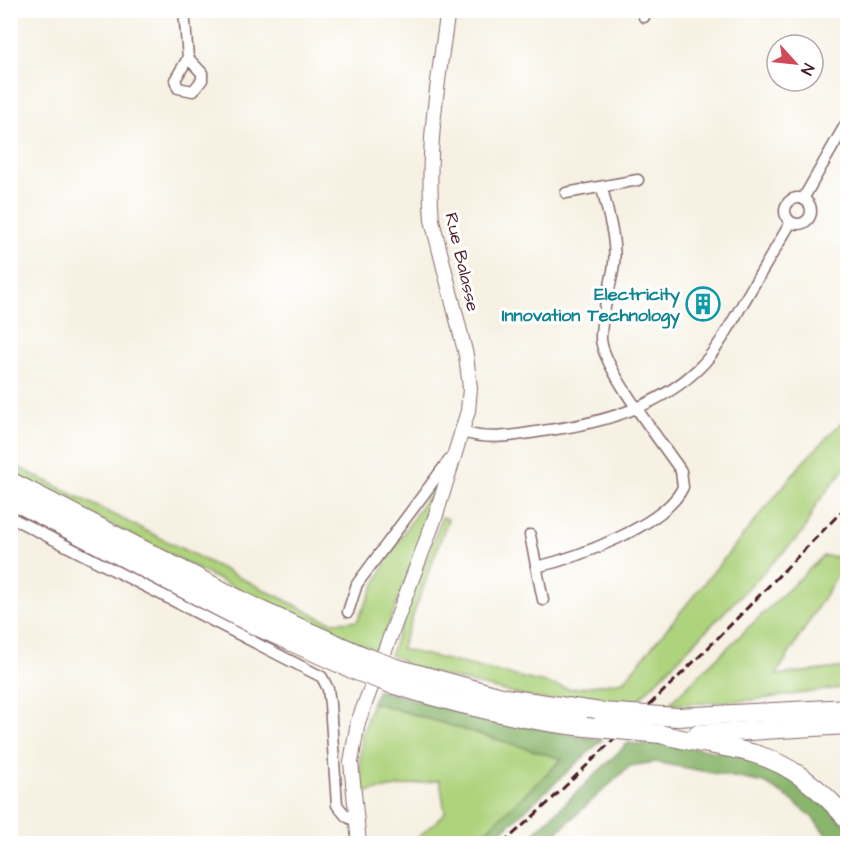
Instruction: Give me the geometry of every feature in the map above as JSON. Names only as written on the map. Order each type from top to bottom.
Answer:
[{"type":"highway","points":[[10,481],[358,663]]},
{"type":"highway","points":[[10,499],[254,625],[394,676],[447,702],[501,715],[586,727],[661,734],[712,735],[848,726]]},
{"type":"highway","points":[[394,676],[505,698],[601,712],[677,717],[848,708]]},
{"type":"highway","points":[[814,711],[832,701],[848,698]]},
{"type":"highway","points":[[661,734],[756,754],[774,761],[802,776],[848,820]]},
{"type":"street","points":[[184,10],[188,58]]},
{"type":"street","name":"Rue Balasse","points":[[359,843],[355,821],[351,762],[358,722],[436,515],[463,432],[470,388],[466,355],[432,220],[430,197],[436,94],[448,10]]},
{"type":"street","points":[[802,199],[848,120]]},
{"type":"street","points":[[566,193],[638,180]]},
{"type":"street","points":[[536,567],[606,544],[639,526],[680,494],[684,479],[681,471],[608,363],[601,338],[615,261],[614,243],[602,187]]},
{"type":"street","points":[[802,199],[810,209],[809,217],[803,223],[791,222],[786,216],[785,207],[790,201],[802,199]]},
{"type":"street","points":[[463,432],[490,438],[561,429],[639,408],[683,381],[710,356],[791,222]]},
{"type":"street","name":"Rue Balasse","points":[[348,612],[357,584],[458,449]]},
{"type":"street","points":[[10,517],[322,677],[328,689],[330,704],[337,805],[346,816],[355,821]]},
{"type":"street","points":[[530,535],[543,600]]},
{"type":"green space","points":[[847,417],[847,465],[816,505],[803,532],[636,702],[593,705],[532,698],[408,667],[400,659],[390,655],[442,517],[448,519],[401,649],[570,689],[624,681],[804,461]]},
{"type":"green space","points":[[10,463],[332,622],[357,621],[391,552],[437,482],[441,485],[379,651],[320,631],[11,474]]},
{"type":"green space","points":[[823,556],[842,557],[846,561],[776,675],[847,667],[847,687],[753,700],[668,705]]},
{"type":"green space","points":[[378,690],[500,721],[602,740],[489,843],[473,843],[562,759],[372,702]]},
{"type":"green space","points":[[372,702],[563,759],[473,843],[411,844],[445,813],[440,780],[353,794],[359,774],[362,736]]},
{"type":"green space","points":[[662,742],[754,758],[800,782],[848,827],[847,843],[833,843],[812,817],[789,798],[765,783],[655,762],[630,766],[545,843],[523,844],[628,743],[649,745]]},
{"type":"railway","points":[[502,844],[548,803],[705,651],[848,505]]},
{"type":"place","name":"Electricity Innovation Technology","points":[[703,304]]}]
